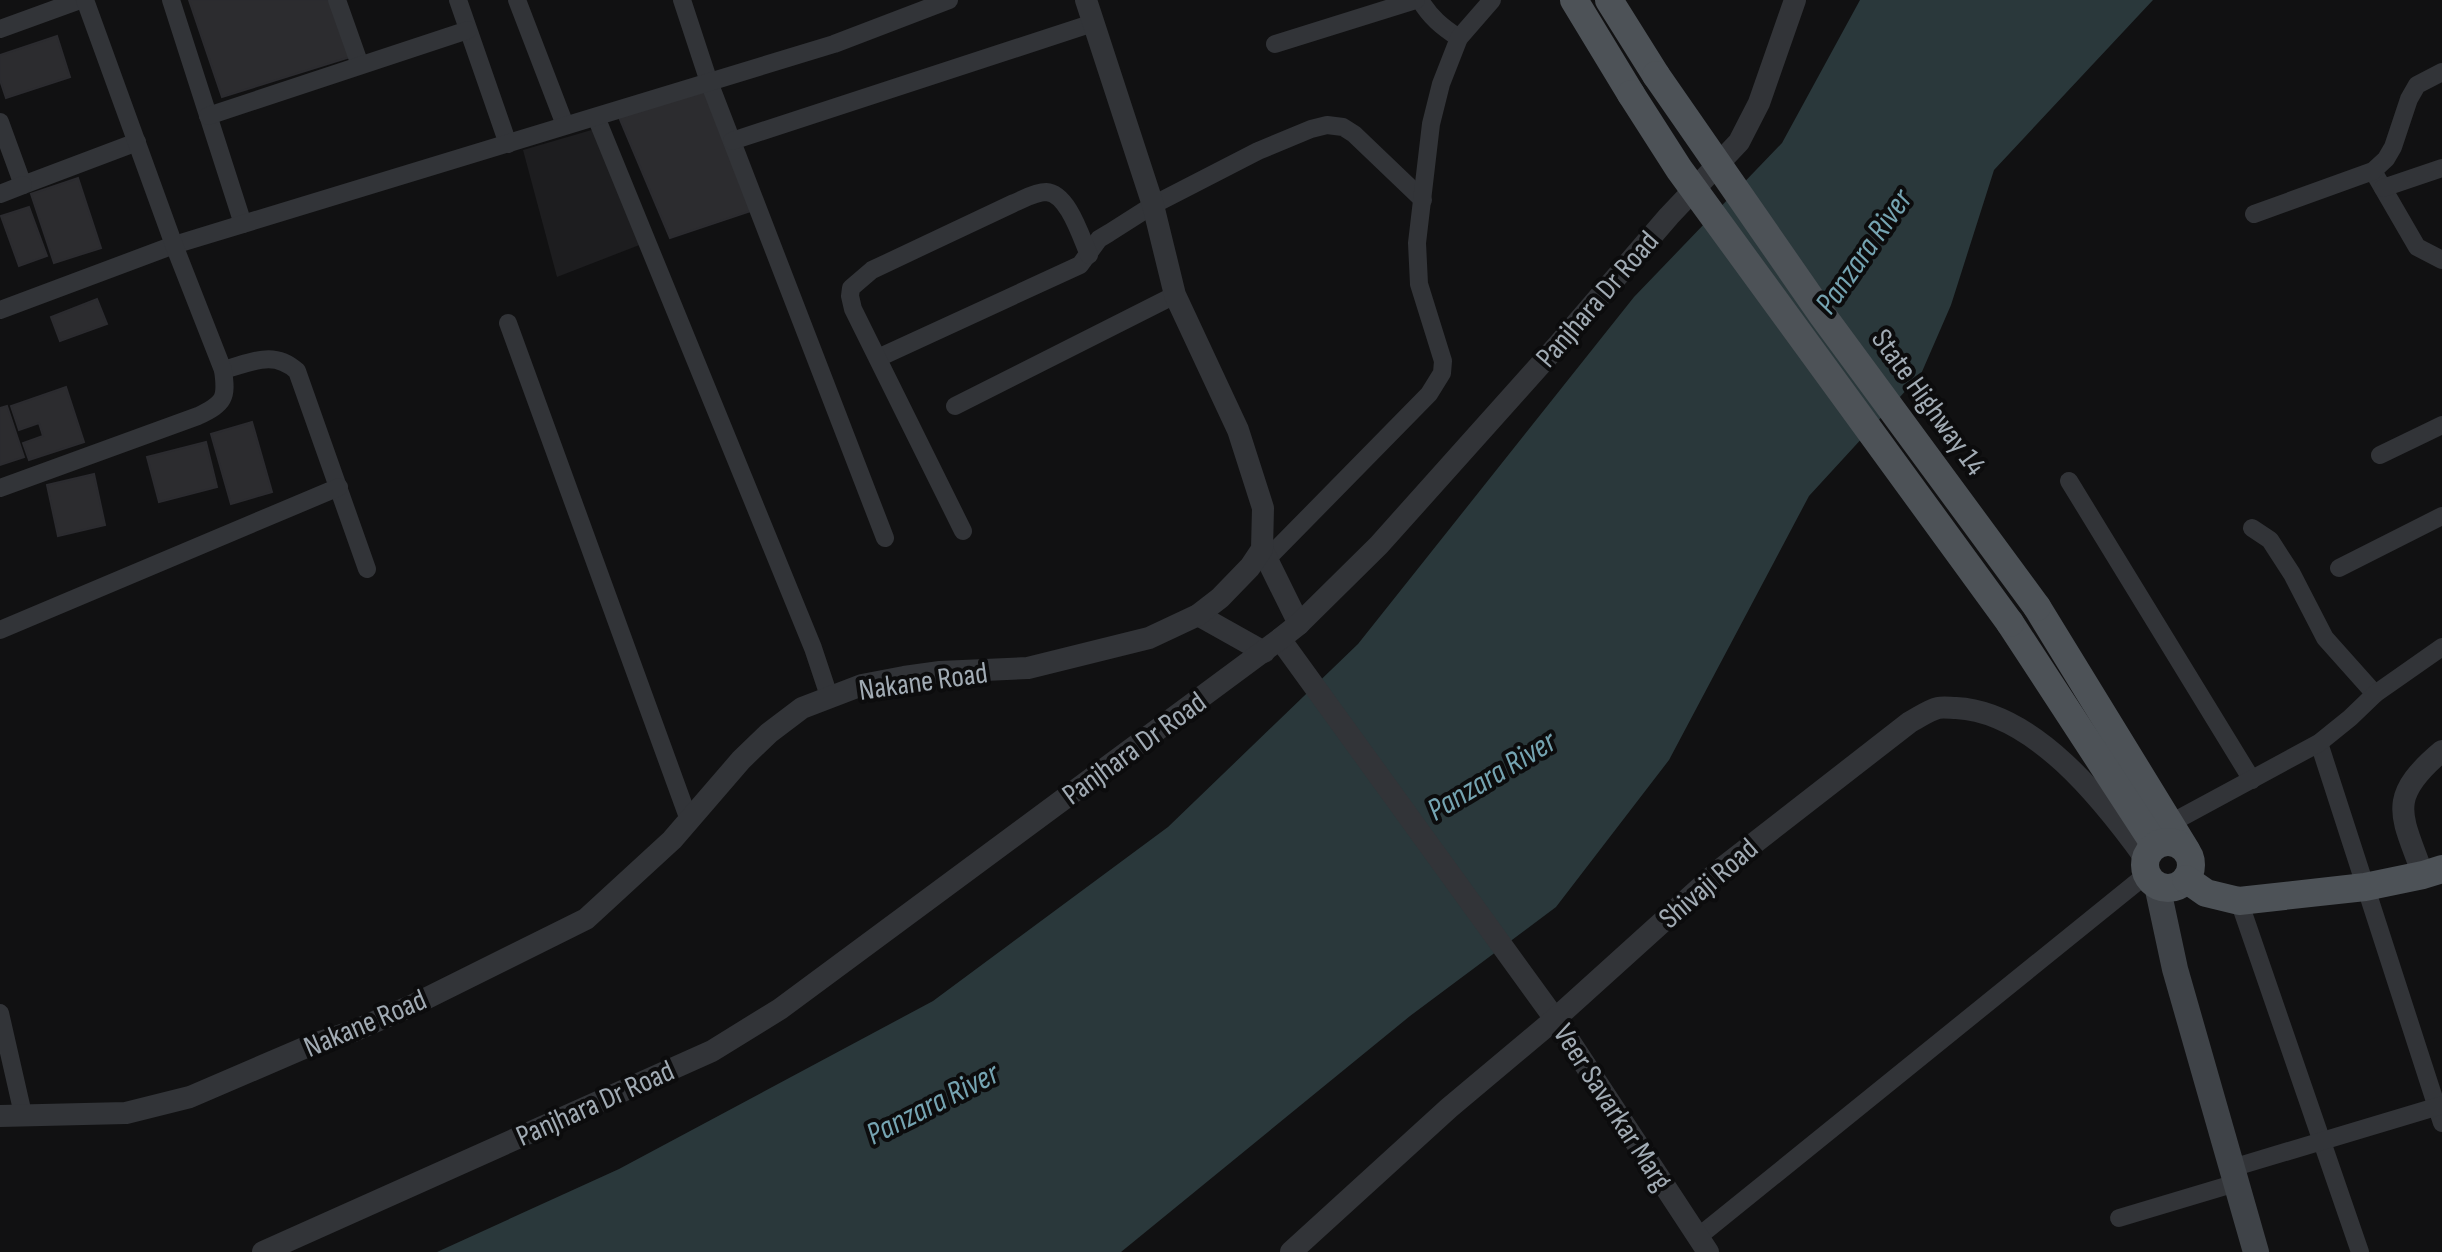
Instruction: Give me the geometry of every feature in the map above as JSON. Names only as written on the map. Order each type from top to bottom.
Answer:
[{"type":"main road","points":[[1574,0],[1679,169],[2010,623],[2173,887],[2186,879],[2191,864],[2186,850],[2171,842],[2155,857]]},
{"type":"main road","name":"State Highway 14","points":[[1609,0],[1656,75],[1823,316],[2037,607],[2155,857]]},
{"type":"main road","points":[[2155,857],[2175,969],[2256,1252]]},
{"type":"main road","points":[[2186,879],[2206,893],[2239,901],[2365,887],[2433,872]]},
{"type":"street","points":[[0,29],[82,0],[223,370],[226,390],[222,400],[212,409],[178,424],[0,488]]},
{"type":"street","points":[[171,0],[243,224]]},
{"type":"street","points":[[337,0],[360,65]]},
{"type":"street","points":[[458,0],[508,144]]},
{"type":"street","points":[[517,0],[565,125]]},
{"type":"street","points":[[682,0],[709,82],[885,538]]},
{"type":"street","points":[[0,310],[174,245],[834,44],[949,0]]},
{"type":"street","points":[[1086,0],[1153,205],[1175,295],[1243,445],[1263,508],[1265,554],[1299,624]]},
{"type":"street","points":[[1275,44],[1418,0],[1441,26],[1459,38]]},
{"type":"street","points":[[1265,554],[1429,394],[1442,373],[1443,361],[1438,341],[1419,284],[1417,243],[1431,124],[1441,84],[1459,38],[1492,0]]},
{"type":"street","name":"Panjhara Dr Road","points":[[263,1252],[712,1051],[780,1009],[1299,624],[1379,545],[1669,216],[1739,142],[1759,103],[1795,0]]},
{"type":"street","points":[[732,141],[1093,23]]},
{"type":"street","points":[[208,116],[468,30]]},
{"type":"street","points":[[2254,214],[2373,171],[2393,147],[2409,99],[2417,85],[2442,72]]},
{"type":"street","points":[[596,117],[813,648],[829,696]]},
{"type":"street","points":[[0,122],[23,185]]},
{"type":"street","points":[[878,358],[1080,265],[1099,239],[1153,205],[1258,151],[1311,129],[1327,125],[1343,127],[1423,200]]},
{"type":"street","points":[[0,194],[137,142]]},
{"type":"street","points":[[2383,188],[2442,168]]},
{"type":"street","points":[[2373,171],[2417,247],[2442,260]]},
{"type":"street","points":[[963,531],[853,309],[851,288],[872,270],[1014,203],[1046,192],[1056,194],[1063,201],[1089,255]]},
{"type":"street","points":[[955,406],[1175,295]]},
{"type":"street","points":[[508,323],[689,820]]},
{"type":"street","points":[[223,370],[272,358],[286,361],[297,371],[367,569]]},
{"type":"street","points":[[2380,455],[2442,425]]},
{"type":"street","points":[[2069,481],[2252,780]]},
{"type":"street","points":[[0,630],[339,487]]},
{"type":"street","points":[[2339,568],[2442,516]]},
{"type":"street","points":[[2252,528],[2270,540],[2292,574],[2325,638],[2375,694]]},
{"type":"street","name":"Nakane Road","points":[[0,1116],[126,1113],[190,1097],[413,1005],[586,919],[672,840],[741,760],[802,708],[862,685],[940,672],[1028,668],[1149,638],[1198,615],[1265,554]]},
{"type":"street","points":[[1198,615],[1272,646]]},
{"type":"street","name":"Veer Savarkar Marg","points":[[1272,646],[1305,672],[1555,1019],[1703,1244]]},
{"type":"street","points":[[1703,1244],[2155,857],[2252,780],[2319,743],[2375,694],[2442,647]]},
{"type":"street","name":"Shivaji Road","points":[[1291,1252],[1449,1108],[1555,1019],[1721,869],[1910,722],[1938,708],[1972,709],[2020,727],[2074,772],[2155,857]]},
{"type":"street","points":[[2119,1218],[2322,1142],[2440,1111],[2319,743]]},
{"type":"street","points":[[2433,872],[2402,816],[2403,799],[2428,763],[2442,751]]},
{"type":"street","points":[[2239,901],[2360,1252]]},
{"type":"street","points":[[0,1013],[23,1114]]},
{"type":"shaded area","points":[[595,129],[642,244],[557,277],[523,150]]},
{"type":"water","name":"Panzara River","points":[[1860,0],[2153,0],[1994,170],[1951,305],[1921,374],[1809,496],[1669,760],[1556,907],[1410,1016],[1121,1252],[437,1252],[619,1169],[933,1001],[1168,827],[1358,644],[1634,297],[1782,143]]},
{"type":"building","points":[[189,0],[334,0],[353,56],[222,97]]},
{"type":"building","points":[[57,36],[70,77],[6,98],[0,80],[0,55]]},
{"type":"building","points":[[705,89],[751,211],[670,238],[619,117]]},
{"type":"building","points":[[78,178],[101,248],[54,263],[31,194]]},
{"type":"building","points":[[29,207],[47,256],[19,266],[1,216]]},
{"type":"building","points":[[97,299],[107,324],[60,341],[51,317]]},
{"type":"building","points":[[66,387],[84,442],[29,460],[23,443],[43,436],[39,423],[19,430],[11,406]]},
{"type":"building","points":[[7,406],[24,457],[0,465],[0,408]]},
{"type":"building","points":[[252,422],[272,492],[231,504],[211,434]]},
{"type":"building","points":[[206,442],[217,487],[159,502],[147,457]]},
{"type":"building","points":[[94,474],[105,525],[58,536],[47,485]]}]
